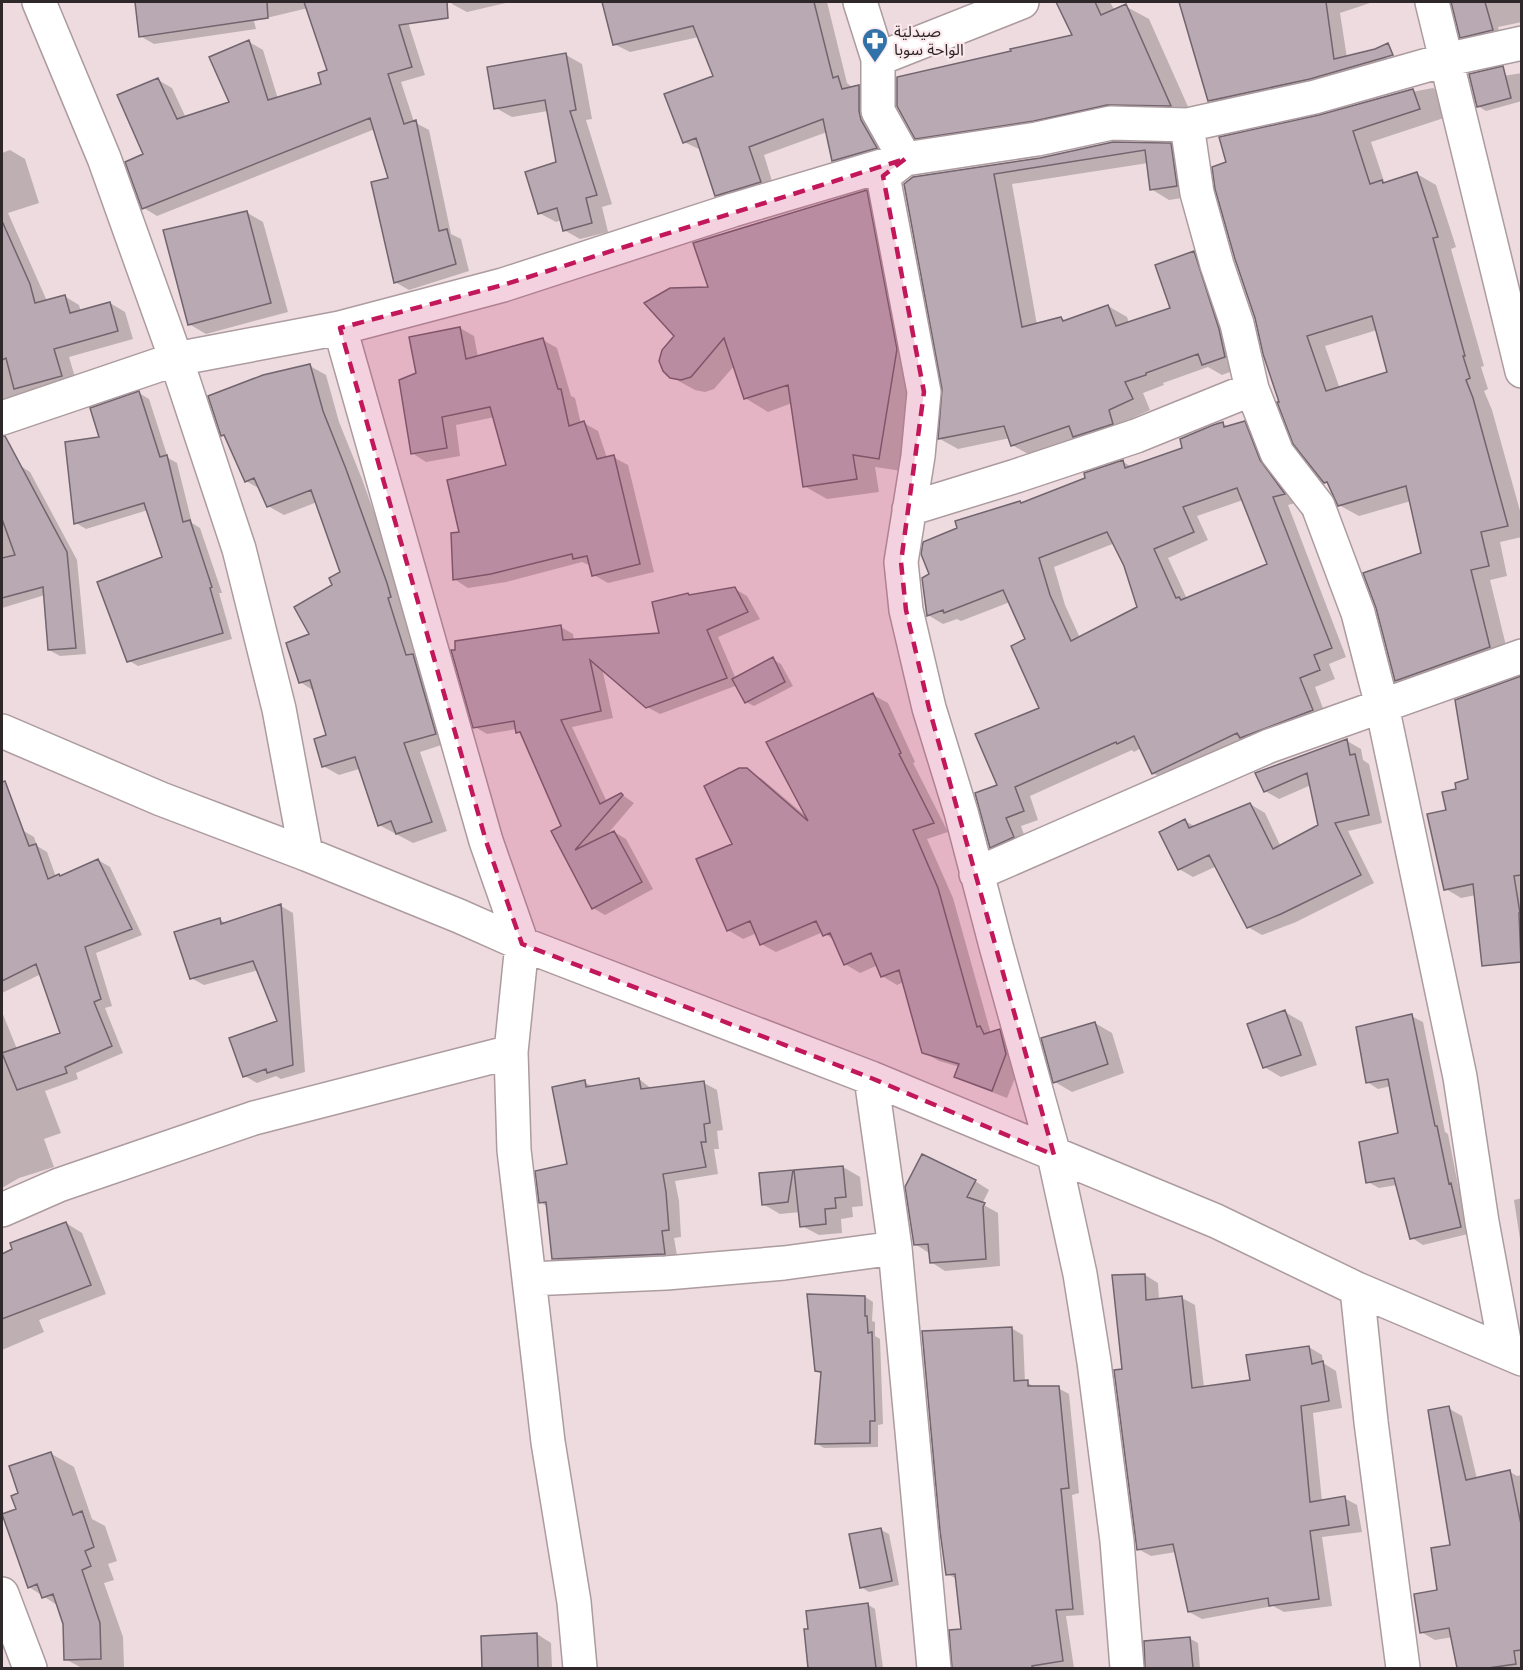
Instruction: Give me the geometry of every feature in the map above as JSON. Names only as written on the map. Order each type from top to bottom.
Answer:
[{"type":"street","points":[[39,2],[104,158],[176,359],[239,549],[279,709],[306,854]]},
{"type":"street","points":[[860,2],[878,59],[878,111],[905,159]]},
{"type":"street","points":[[878,59],[1022,2]]},
{"type":"street","points":[[1432,2],[1521,371]]},
{"type":"street","points":[[2,418],[176,359],[340,328],[503,285],[733,210],[905,159],[1037,139],[1111,123],[1187,125],[1315,97],[1445,60],[1521,43]]},
{"type":"street","points":[[1187,125],[1197,193],[1217,265],[1237,324],[1252,389],[1277,453],[1318,506],[1358,613],[1382,706],[1460,1077],[1482,1222],[1514,1356]]},
{"type":"street","points":[[905,159],[883,176],[924,392],[918,456],[901,562],[906,610],[929,708],[961,812],[1054,1155],[1080,1274],[1117,1541],[1127,1668]]},
{"type":"street","points":[[340,328],[486,841],[522,944],[511,1052],[514,1150],[548,1443],[574,1602],[580,1668]]},
{"type":"street","points":[[909,509],[1136,436],[1252,389]]},
{"type":"street","points":[[976,874],[1269,746],[1521,656]]},
{"type":"street","points":[[2,731],[161,799],[306,854],[522,944],[870,1078],[1216,1221],[1357,1288],[1514,1356]]},
{"type":"street","points":[[2,1210],[59,1185],[254,1118],[511,1052]]},
{"type":"street","points":[[870,1078],[895,1248],[934,1668]]},
{"type":"street","points":[[529,1279],[677,1272],[784,1263],[895,1248]]},
{"type":"street","points":[[1357,1288],[1371,1422],[1403,1668]]},
{"type":"street","points":[[2,1594],[30,1668]]},
{"type":"highlighted area","points":[[905,159],[883,176],[924,392],[901,562],[906,610],[929,708],[1054,1155],[871,1078],[522,944],[486,841],[340,328],[503,285]]},
{"type":"building","points":[[135,2],[267,2],[268,18],[139,37]]},
{"type":"building","points":[[304,2],[447,2],[448,18],[399,25],[412,67],[388,74],[404,124],[416,120],[439,231],[447,229],[456,264],[394,283],[371,182],[388,178],[370,118],[142,209],[125,162],[143,154],[117,95],[158,78],[177,119],[229,102],[209,57],[249,40],[268,100],[321,84],[318,73],[327,70]]},
{"type":"building","points":[[602,2],[814,2],[833,78],[838,76],[842,89],[859,85],[861,120],[877,148],[832,161],[823,119],[749,147],[761,182],[715,196],[696,138],[683,143],[664,94],[713,76],[693,26],[613,45]]},
{"type":"building","points":[[1056,2],[1095,2],[1101,15],[1126,4],[1171,106],[1107,105],[1034,121],[915,139],[897,106],[897,77],[1072,35]]},
{"type":"building","points":[[1179,2],[1326,2],[1334,59],[1375,49],[1388,43],[1393,55],[1310,79],[1208,101]]},
{"type":"building","points":[[1451,2],[1485,2],[1493,30],[1460,38]]},
{"type":"building","points":[[566,53],[576,110],[570,111],[597,195],[586,198],[592,223],[563,231],[557,208],[538,214],[525,172],[556,162],[545,100],[494,109],[487,67]]},
{"type":"building","points":[[1503,66],[1511,98],[1477,107],[1469,74]]},
{"type":"building","points":[[1413,89],[1420,109],[1353,131],[1370,184],[1382,180],[1383,183],[1417,172],[1438,237],[1433,238],[1465,356],[1463,356],[1470,378],[1466,380],[1508,526],[1481,532],[1489,566],[1471,570],[1490,647],[1395,681],[1376,608],[1363,573],[1421,553],[1406,486],[1338,506],[1327,482],[1324,483],[1293,444],[1277,402],[1279,402],[1263,354],[1255,318],[1235,259],[1215,189],[1212,167],[1226,162],[1219,137],[1319,115]],"holes":[[[1372,316],[1387,372],[1326,391],[1307,336]]]},
{"type":"building","points":[[1113,142],[1171,143],[1177,186],[1150,190],[1145,150],[994,174],[1022,327],[1061,317],[1063,321],[1108,305],[1116,326],[1170,308],[1155,265],[1194,251],[1219,329],[1225,357],[1202,365],[1198,354],[1125,382],[1133,399],[1109,410],[1113,424],[1073,437],[1069,426],[1011,446],[1004,426],[938,439],[942,389],[904,184],[913,177],[1040,158]]},
{"type":"building","points":[[867,190],[897,349],[879,459],[853,455],[857,479],[803,487],[788,385],[744,399],[724,338],[691,377],[681,380],[670,378],[663,371],[659,361],[662,350],[674,336],[644,303],[670,288],[708,287],[693,243]]},
{"type":"building","points":[[247,211],[271,303],[188,325],[163,230]]},
{"type":"building","points":[[2,221],[30,284],[35,303],[65,295],[70,313],[110,302],[118,331],[54,349],[62,376],[14,389],[6,358],[2,360]]},
{"type":"building","points":[[460,327],[466,359],[543,338],[558,389],[561,389],[569,426],[584,421],[597,459],[614,455],[640,564],[592,576],[587,556],[573,559],[572,554],[491,574],[453,580],[451,533],[459,532],[447,480],[506,465],[490,407],[442,417],[447,448],[411,454],[399,380],[416,373],[409,337]]},
{"type":"building","points":[[310,364],[323,411],[387,583],[391,597],[388,598],[406,655],[413,654],[436,734],[404,743],[432,822],[396,834],[391,821],[378,826],[355,757],[322,767],[314,739],[326,735],[310,680],[299,683],[286,643],[309,634],[294,607],[332,585],[329,578],[340,572],[311,490],[267,507],[254,478],[245,482],[224,435],[221,436],[208,396],[263,375]]},
{"type":"building","points":[[139,391],[160,457],[167,455],[183,522],[190,520],[212,587],[210,588],[223,633],[127,662],[97,582],[162,557],[144,503],[74,524],[65,442],[99,437],[90,408]]},
{"type":"building","points":[[1245,421],[1260,460],[1285,494],[1273,497],[1332,648],[1314,655],[1320,670],[1300,678],[1313,710],[1240,738],[1237,733],[1152,774],[1134,736],[1117,744],[1116,742],[1015,787],[1024,811],[1006,818],[1014,837],[990,848],[975,793],[997,785],[975,734],[1039,708],[1011,646],[1025,639],[1003,590],[944,613],[943,610],[927,616],[922,578],[929,574],[921,554],[923,542],[957,528],[955,521],[1020,501],[1021,503],[1085,478],[1084,473],[1123,460],[1125,468],[1182,448],[1180,439],[1213,425],[1223,422],[1224,427]],"holes":[[[1237,488],[1267,564],[1181,600],[1179,597],[1176,598],[1154,549],[1194,532],[1183,507]],[[1107,532],[1124,566],[1137,607],[1071,641],[1050,595],[1039,558]]]},
{"type":"building","points":[[2,436],[5,436],[67,552],[76,648],[48,650],[43,587],[2,598],[2,558],[15,555],[2,519]]},
{"type":"building","points":[[735,587],[748,612],[707,630],[727,678],[646,708],[590,660],[601,711],[561,720],[600,804],[621,793],[623,795],[575,850],[614,831],[642,882],[592,909],[551,831],[561,826],[520,732],[516,733],[514,721],[473,728],[451,650],[455,650],[455,641],[561,625],[563,640],[659,633],[652,602],[688,593],[689,595]]},
{"type":"building","points":[[773,657],[785,682],[745,703],[732,679]]},
{"type":"building","points":[[1521,676],[1521,875],[1514,876],[1520,913],[1521,962],[1482,966],[1473,884],[1444,890],[1427,814],[1446,810],[1442,792],[1456,789],[1455,783],[1468,779],[1455,700]]},
{"type":"building","points":[[873,693],[901,753],[899,754],[934,823],[913,830],[938,888],[977,1027],[980,1026],[984,1034],[1000,1029],[1006,1054],[992,1091],[954,1077],[959,1064],[922,1053],[899,970],[881,977],[871,953],[844,965],[830,933],[823,936],[816,921],[760,945],[750,921],[727,931],[696,859],[732,844],[704,786],[739,768],[747,768],[808,821],[766,742]]},
{"type":"building","points":[[1347,739],[1350,755],[1355,754],[1369,815],[1335,823],[1361,875],[1247,928],[1209,855],[1178,870],[1159,832],[1185,819],[1189,828],[1250,803],[1273,849],[1318,825],[1307,773],[1264,792],[1255,773]]},
{"type":"building","points":[[5,781],[29,846],[36,844],[48,879],[98,859],[132,929],[85,947],[101,999],[94,1002],[112,1046],[65,1067],[67,1073],[17,1090],[2,1053],[60,1033],[36,964],[2,981],[2,782]]},
{"type":"building","points":[[281,904],[293,1065],[267,1073],[266,1069],[243,1077],[229,1038],[277,1021],[253,961],[190,979],[174,932],[220,918],[221,924]]},
{"type":"building","points":[[1285,1010],[1301,1055],[1263,1068],[1247,1024]]},
{"type":"building","points":[[1412,1014],[1435,1126],[1437,1126],[1461,1227],[1410,1239],[1394,1178],[1366,1183],[1359,1142],[1398,1133],[1388,1079],[1366,1083],[1356,1027]]},
{"type":"building","points":[[1095,1022],[1108,1064],[1053,1083],[1041,1038]]},
{"type":"building","points":[[639,1078],[641,1089],[704,1081],[710,1123],[704,1124],[706,1142],[701,1142],[706,1167],[663,1174],[669,1230],[662,1231],[665,1254],[552,1259],[546,1202],[539,1203],[535,1171],[567,1164],[552,1087],[585,1080],[586,1087]]},
{"type":"building","points":[[922,1154],[976,1180],[967,1197],[985,1203],[983,1207],[986,1259],[930,1263],[928,1244],[914,1245],[905,1187]]},
{"type":"building","points":[[843,1166],[846,1197],[835,1198],[836,1208],[825,1209],[826,1224],[800,1227],[794,1170]]},
{"type":"building","points":[[793,1170],[788,1202],[762,1205],[759,1173]]},
{"type":"building","points":[[66,1222],[91,1285],[2,1319],[2,1254],[12,1249],[10,1243]]},
{"type":"building","points":[[1145,1274],[1146,1300],[1182,1296],[1192,1388],[1250,1380],[1246,1355],[1309,1346],[1312,1364],[1323,1361],[1329,1401],[1301,1406],[1310,1502],[1345,1496],[1349,1525],[1310,1531],[1319,1599],[1269,1606],[1268,1598],[1188,1612],[1173,1544],[1137,1550],[1114,1370],[1122,1369],[1112,1275]]},
{"type":"building","points":[[807,1294],[865,1296],[868,1333],[872,1332],[875,1421],[870,1421],[870,1443],[815,1444],[821,1372],[815,1371]]},
{"type":"building","points":[[1012,1327],[1014,1381],[1028,1380],[1028,1386],[1059,1386],[1069,1488],[1061,1489],[1073,1609],[1056,1610],[1063,1661],[1032,1666],[1032,1668],[952,1668],[949,1630],[961,1629],[955,1574],[946,1575],[940,1531],[922,1331]]},
{"type":"building","points":[[1449,1406],[1466,1480],[1510,1470],[1521,1524],[1521,1650],[1514,1651],[1516,1664],[1488,1668],[1457,1668],[1449,1628],[1420,1633],[1414,1594],[1437,1590],[1431,1548],[1450,1545],[1428,1410]]},
{"type":"building","points":[[51,1452],[73,1515],[82,1511],[94,1547],[85,1551],[91,1566],[82,1570],[100,1623],[101,1659],[64,1660],[63,1624],[53,1594],[42,1598],[37,1584],[28,1588],[2,1514],[16,1509],[11,1496],[18,1493],[9,1466]]},
{"type":"building","points":[[881,1528],[892,1581],[860,1588],[849,1534]]},
{"type":"building","points":[[868,1603],[876,1668],[808,1668],[804,1629],[808,1629],[806,1611]]},
{"type":"building","points":[[537,1633],[538,1668],[482,1668],[481,1636]]},
{"type":"building","points":[[1190,1637],[1193,1668],[1145,1668],[1144,1641]]},
{"type":"place","name":"صيدلية الواحة سوبا","points":[[875,64]]}]
